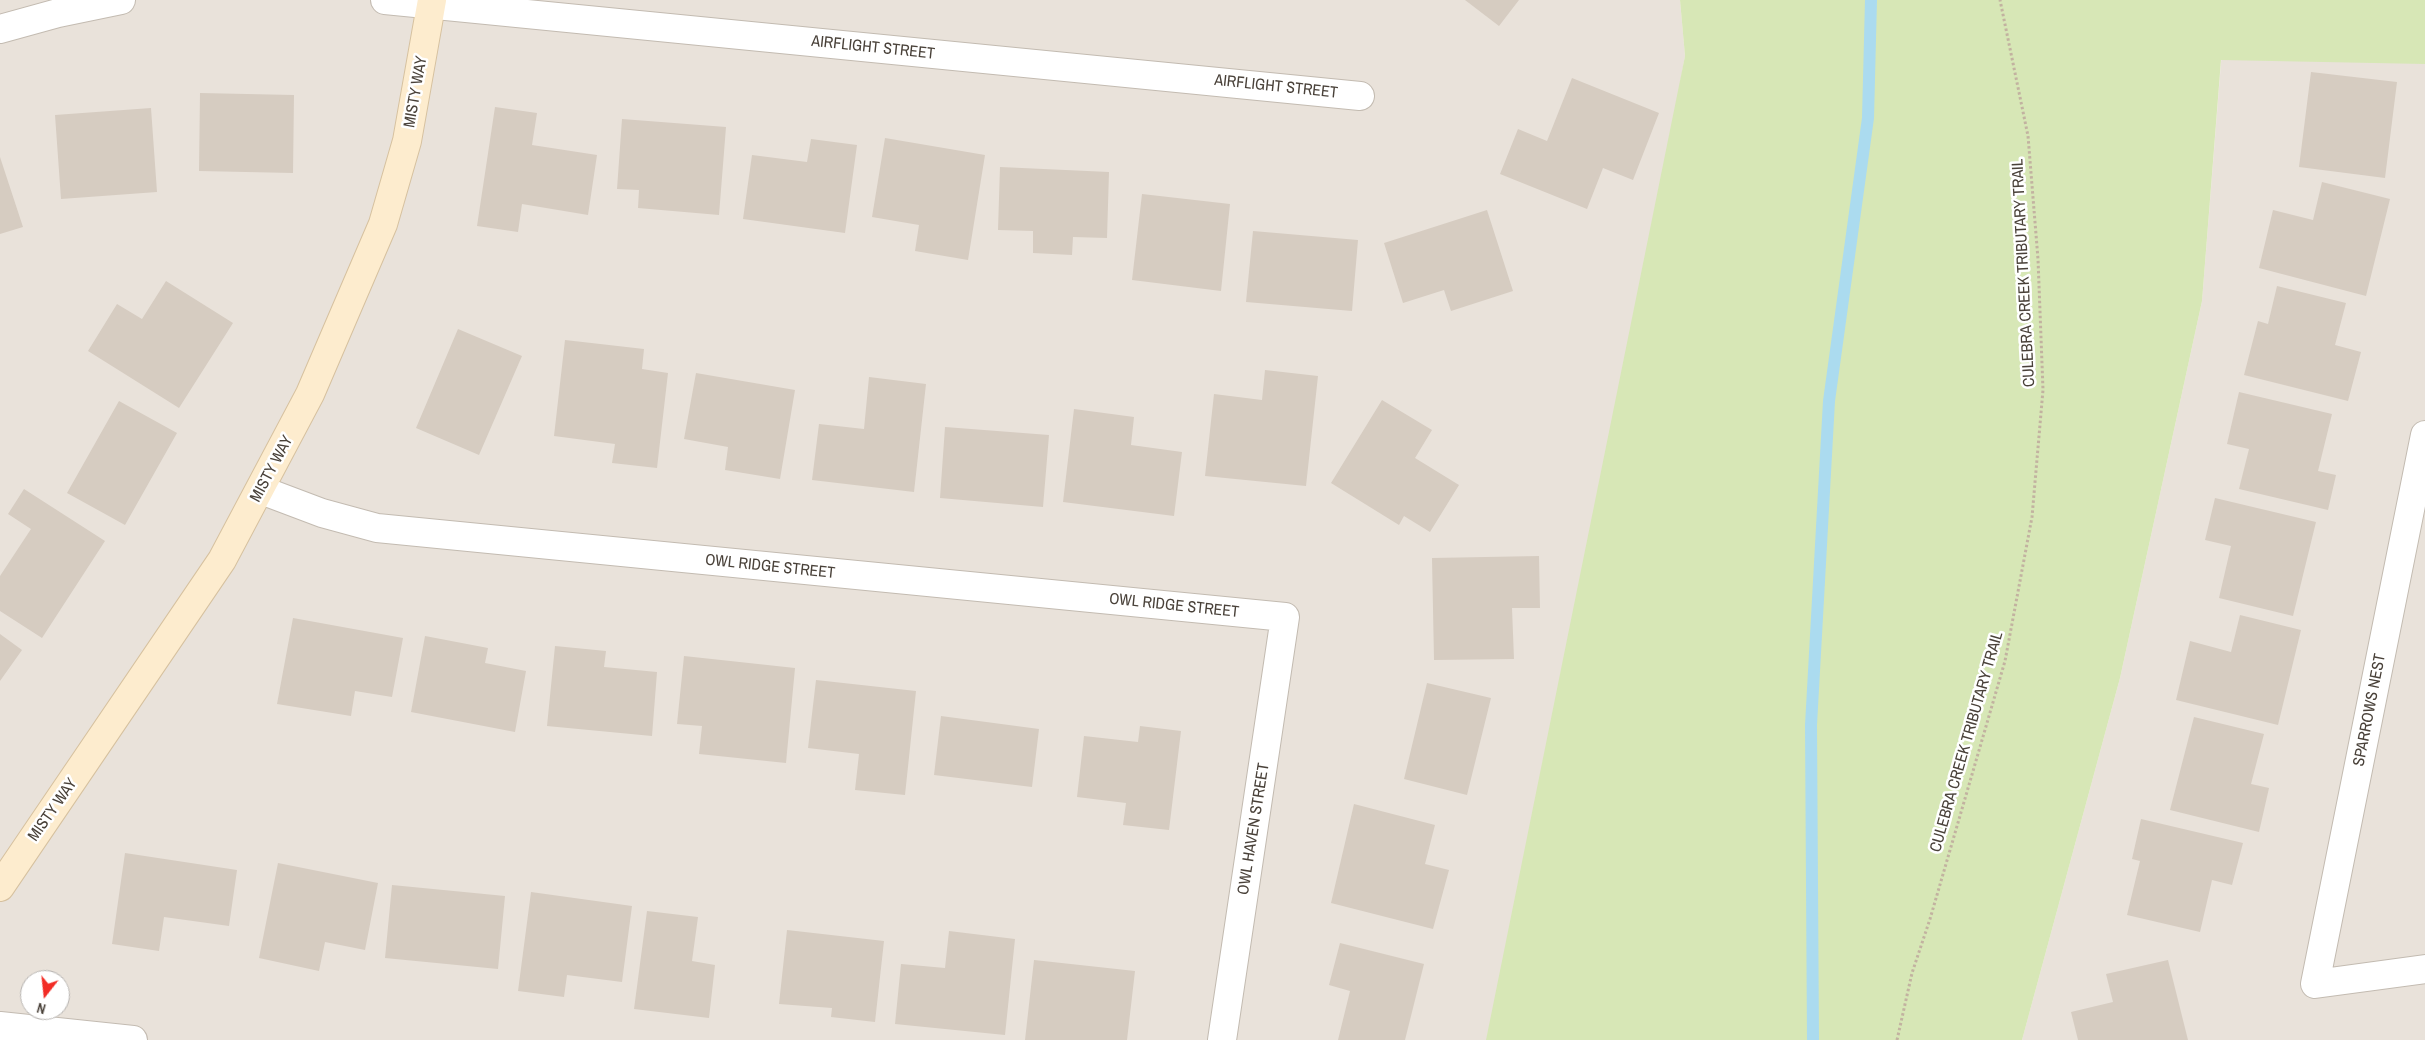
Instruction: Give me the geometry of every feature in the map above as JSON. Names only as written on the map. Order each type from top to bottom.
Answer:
[{"type":"street","points":[[0,29],[58,13],[122,0]]},
{"type":"street","name":"AIRFLIGHT STREET","points":[[385,0],[432,2],[1360,96]]},
{"type":"street","name":"MISTY WAY","points":[[0,887],[222,560],[261,490],[310,394],[383,224],[407,141],[432,2]]},
{"type":"street","name":"SPARROWS NEST","points":[[2425,435],[2315,984],[2425,969]]},
{"type":"street","name":"OWL RIDGE STREET","points":[[261,490],[322,513],[377,528],[1285,617]]},
{"type":"street","name":"OWL HAVEN STREET","points":[[1222,1040],[1285,617]]},
{"type":"street","points":[[0,1026],[132,1040]]},
{"type":"path","name":"CULEBRA CREEK TRIBUTARY TRAIL","points":[[1897,1040],[1912,973],[1932,914],[2005,661],[2032,517],[2043,390],[2038,259],[2028,136],[2000,0]]},
{"type":"shaded area","points":[[0,0],[1680,0],[1685,56],[1508,1040],[0,1040]]},
{"type":"shaded area","points":[[2226,0],[2425,0],[2425,1040],[2022,1040],[2120,678],[2202,301]]},
{"type":"green space","points":[[1680,0],[2425,0],[2425,64],[2221,60],[2202,301],[2120,678],[2022,1040],[1486,1040],[1685,56]]},
{"type":"building","points":[[1465,0],[1519,0],[1499,26]]},
{"type":"building","points":[[2311,72],[2397,82],[2385,178],[2299,167]]},
{"type":"building","points":[[1572,78],[1659,113],[1633,180],[1603,168],[1587,209],[1500,174],[1518,129],[1547,141]]},
{"type":"building","points":[[200,93],[294,95],[293,173],[199,171]]},
{"type":"building","points":[[495,107],[537,113],[532,145],[597,155],[588,215],[522,204],[518,232],[477,226]]},
{"type":"building","points":[[151,108],[157,192],[61,199],[55,115]]},
{"type":"building","points":[[622,119],[726,127],[719,215],[638,208],[639,190],[617,189]]},
{"type":"building","points":[[885,138],[985,155],[968,260],[915,251],[919,225],[872,217]]},
{"type":"building","points":[[811,139],[857,145],[845,233],[743,219],[752,155],[807,162]]},
{"type":"building","points":[[0,157],[23,227],[0,234]]},
{"type":"building","points":[[1000,167],[1109,172],[1107,238],[1073,237],[1072,255],[1033,253],[1033,231],[998,230]]},
{"type":"building","points":[[2322,182],[2390,199],[2366,296],[2259,268],[2273,210],[2313,220]]},
{"type":"building","points":[[1142,194],[1230,204],[1221,291],[1132,280]]},
{"type":"building","points":[[1487,210],[1513,291],[1451,311],[1444,290],[1403,303],[1384,243]]},
{"type":"building","points":[[1253,231],[1358,240],[1352,311],[1246,302]]},
{"type":"building","points":[[166,281],[233,323],[179,408],[88,351],[117,304],[142,319]]},
{"type":"building","points":[[2277,286],[2346,303],[2335,345],[2361,352],[2348,401],[2244,375],[2258,321],[2268,324]]},
{"type":"building","points":[[458,329],[522,356],[479,455],[416,428]]},
{"type":"building","points":[[565,340],[644,349],[642,369],[668,373],[657,468],[612,463],[615,444],[554,436]]},
{"type":"building","points":[[1265,370],[1318,376],[1306,486],[1205,476],[1214,394],[1262,400]]},
{"type":"building","points":[[696,373],[795,390],[780,479],[725,470],[728,447],[684,439]]},
{"type":"building","points":[[869,377],[926,384],[914,492],[812,480],[819,424],[864,429]]},
{"type":"building","points":[[2239,392],[2332,414],[2318,471],[2336,475],[2328,510],[2239,489],[2249,449],[2227,444]]},
{"type":"building","points":[[1382,400],[1432,430],[1415,458],[1459,485],[1430,532],[1404,516],[1399,525],[1331,483]]},
{"type":"building","points":[[119,401],[177,433],[125,525],[67,493]]},
{"type":"building","points":[[1074,409],[1134,417],[1131,445],[1182,452],[1174,516],[1063,502]]},
{"type":"building","points":[[945,427],[1049,435],[1043,507],[940,498]]},
{"type":"building","points":[[24,489],[105,541],[42,638],[0,611],[0,576],[31,529],[8,514]]},
{"type":"building","points":[[2215,498],[2316,522],[2293,616],[2219,598],[2231,546],[2205,540]]},
{"type":"building","points":[[1539,556],[1540,608],[1512,608],[1514,659],[1434,660],[1432,558]]},
{"type":"building","points":[[2240,615],[2301,630],[2278,725],[2176,700],[2190,641],[2231,652]]},
{"type":"building","points":[[293,618],[403,638],[392,697],[355,691],[351,716],[277,704]]},
{"type":"building","points":[[0,634],[22,650],[0,681]]},
{"type":"building","points":[[425,636],[488,648],[485,663],[526,671],[515,732],[411,712]]},
{"type":"building","points":[[555,646],[606,651],[604,667],[657,672],[652,736],[547,726]]},
{"type":"building","points":[[684,656],[795,668],[786,763],[699,754],[702,726],[677,724]]},
{"type":"building","points":[[816,680],[916,691],[905,795],[855,790],[859,754],[808,748]]},
{"type":"building","points":[[1427,683],[1491,698],[1467,795],[1404,779]]},
{"type":"building","points":[[941,716],[1039,729],[1032,787],[934,775]]},
{"type":"building","points":[[2194,717],[2264,734],[2251,784],[2269,788],[2259,832],[2170,810]]},
{"type":"building","points":[[1140,726],[1181,731],[1169,830],[1123,825],[1126,803],[1077,797],[1084,736],[1138,742]]},
{"type":"building","points":[[1354,804],[1435,825],[1425,864],[1449,870],[1433,929],[1331,903]]},
{"type":"building","points":[[2141,819],[2243,843],[2232,885],[2212,880],[2200,932],[2127,915],[2140,861],[2132,859]]},
{"type":"building","points":[[125,853],[237,870],[229,926],[164,917],[159,951],[112,944]]},
{"type":"building","points":[[278,863],[378,883],[365,950],[325,942],[319,971],[259,958]]},
{"type":"building","points":[[392,885],[505,896],[498,969],[385,958]]},
{"type":"building","points":[[531,892],[632,906],[622,982],[567,975],[564,997],[518,991]]},
{"type":"building","points":[[647,911],[698,917],[692,961],[715,965],[709,1018],[634,1009]]},
{"type":"building","points":[[787,930],[884,941],[875,1022],[831,1017],[832,1008],[779,1004]]},
{"type":"building","points":[[949,931],[1015,939],[1005,1035],[895,1024],[901,964],[945,968]]},
{"type":"building","points":[[1340,943],[1424,964],[1405,1040],[1338,1040],[1350,991],[1329,985]]},
{"type":"building","points":[[1034,960],[1135,971],[1127,1040],[1025,1040]]},
{"type":"building","points":[[2168,960],[2188,1040],[2078,1040],[2071,1012],[2113,1002],[2106,974]]},
{"type":"waterway","points":[[1813,1040],[1811,725],[1829,401],[1868,118],[1871,0]]}]
